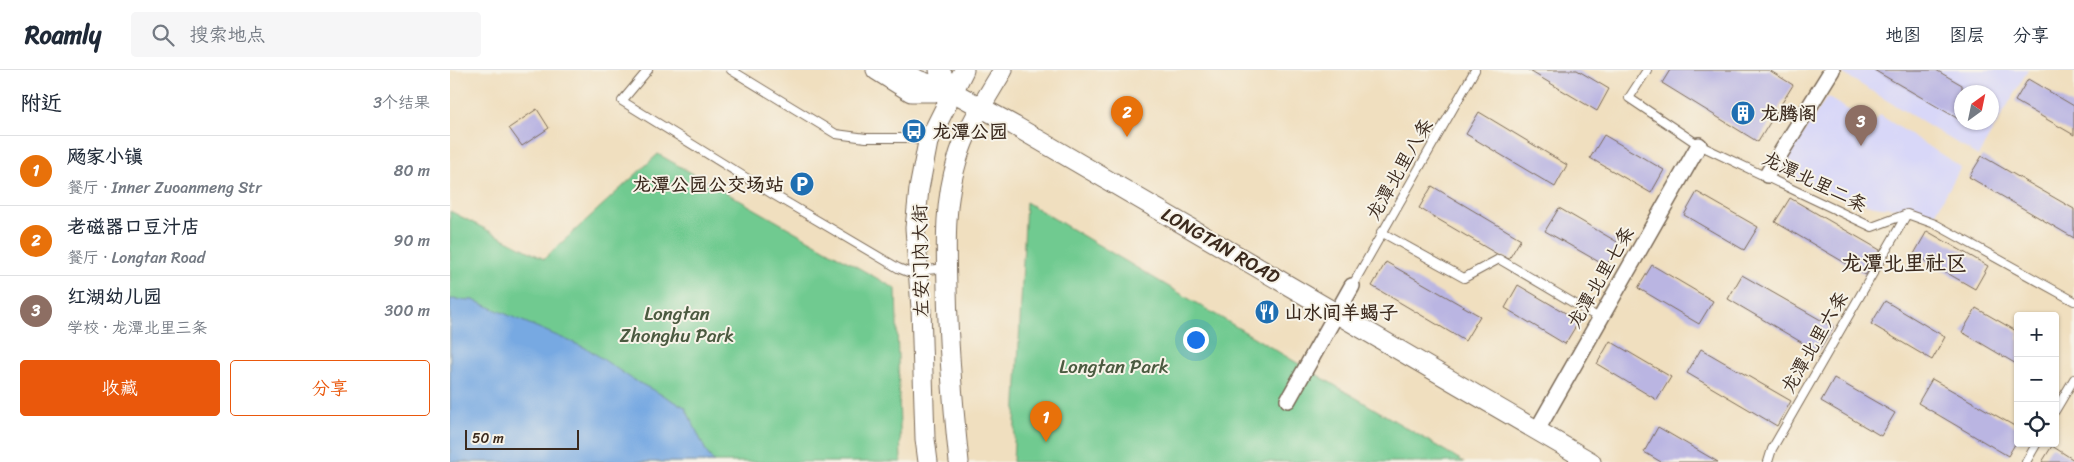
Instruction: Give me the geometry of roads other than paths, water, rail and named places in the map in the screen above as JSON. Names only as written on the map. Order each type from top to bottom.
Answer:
[{"type":"street","name":"LONGTAN ROAD","points":[[876,70],[910,92],[953,92]]},
{"type":"street","name":"LONGTAN ROAD","points":[[901,70],[918,80],[953,92],[982,108],[1338,312],[1592,462]]},
{"type":"street","name":"LONGTAN ROAD","points":[[931,70],[953,92]]},
{"type":"street","name":"LONGTAN ROAD","points":[[939,70],[953,92]]},
{"type":"street","name":"左安门内大街","points":[[928,462],[925,439],[916,228],[919,188],[928,142],[964,70]]},
{"type":"street","name":"左安门内大街","points":[[959,462],[948,327],[945,238],[948,198],[957,160],[968,131],[1003,70]]},
{"type":"street","points":[[1767,175],[1832,70]]},
{"type":"street","name":"龙潭北里七条","points":[[1537,430],[1598,318],[1699,145]]},
{"type":"street","points":[[1288,400],[1352,286]]},
{"type":"lane","points":[[648,70],[622,101],[774,195],[898,268],[908,272],[946,268]]},
{"type":"lane","points":[[731,70],[836,134],[866,138],[909,138],[928,142]]},
{"type":"lane","name":"龙潭北里八条","points":[[1352,286],[1475,70]]},
{"type":"lane","name":"龙潭北里二条","points":[[1647,70],[1629,98],[1699,145],[1767,175],[1872,227],[1906,214]]},
{"type":"lane","points":[[1906,214],[1935,224],[2074,301]]},
{"type":"lane","name":"龙潭北里六条","points":[[1768,462],[1772,449],[1906,214]]},
{"type":"lane","points":[[1382,232],[1464,278],[1499,259],[1598,318]]},
{"type":"lane","points":[[2059,404],[2074,379]]},
{"type":"lane","points":[[2026,462],[2035,447]]},
{"type":"water","points":[[450,299],[473,300],[588,349],[632,379],[685,407],[707,453],[714,462],[450,462]]},
{"type":"place","name":"龙腾阁","points":[[1743,113]]},
{"type":"place","name":"龙潭公园","points":[[914,131]]},
{"type":"place","name":"老磁器口豆汁店","points":[[1127,137]]},
{"type":"place","name":"红湖幼儿园","points":[[1861,146]]},
{"type":"place","name":"龙潭公园公交场站","points":[[802,184]]},
{"type":"place","name":"山水间羊蝎子","points":[[1267,312]]},
{"type":"place","name":"飏家小镇","points":[[1046,442]]},
{"type":"district","name":"龙潭北里社区","points":[[1904,263]]},
{"type":"park label","name":"Longtan Zhonghu Park","points":[[677,324]]},
{"type":"park label","name":"Longtan Park","points":[[1114,366]]}]
